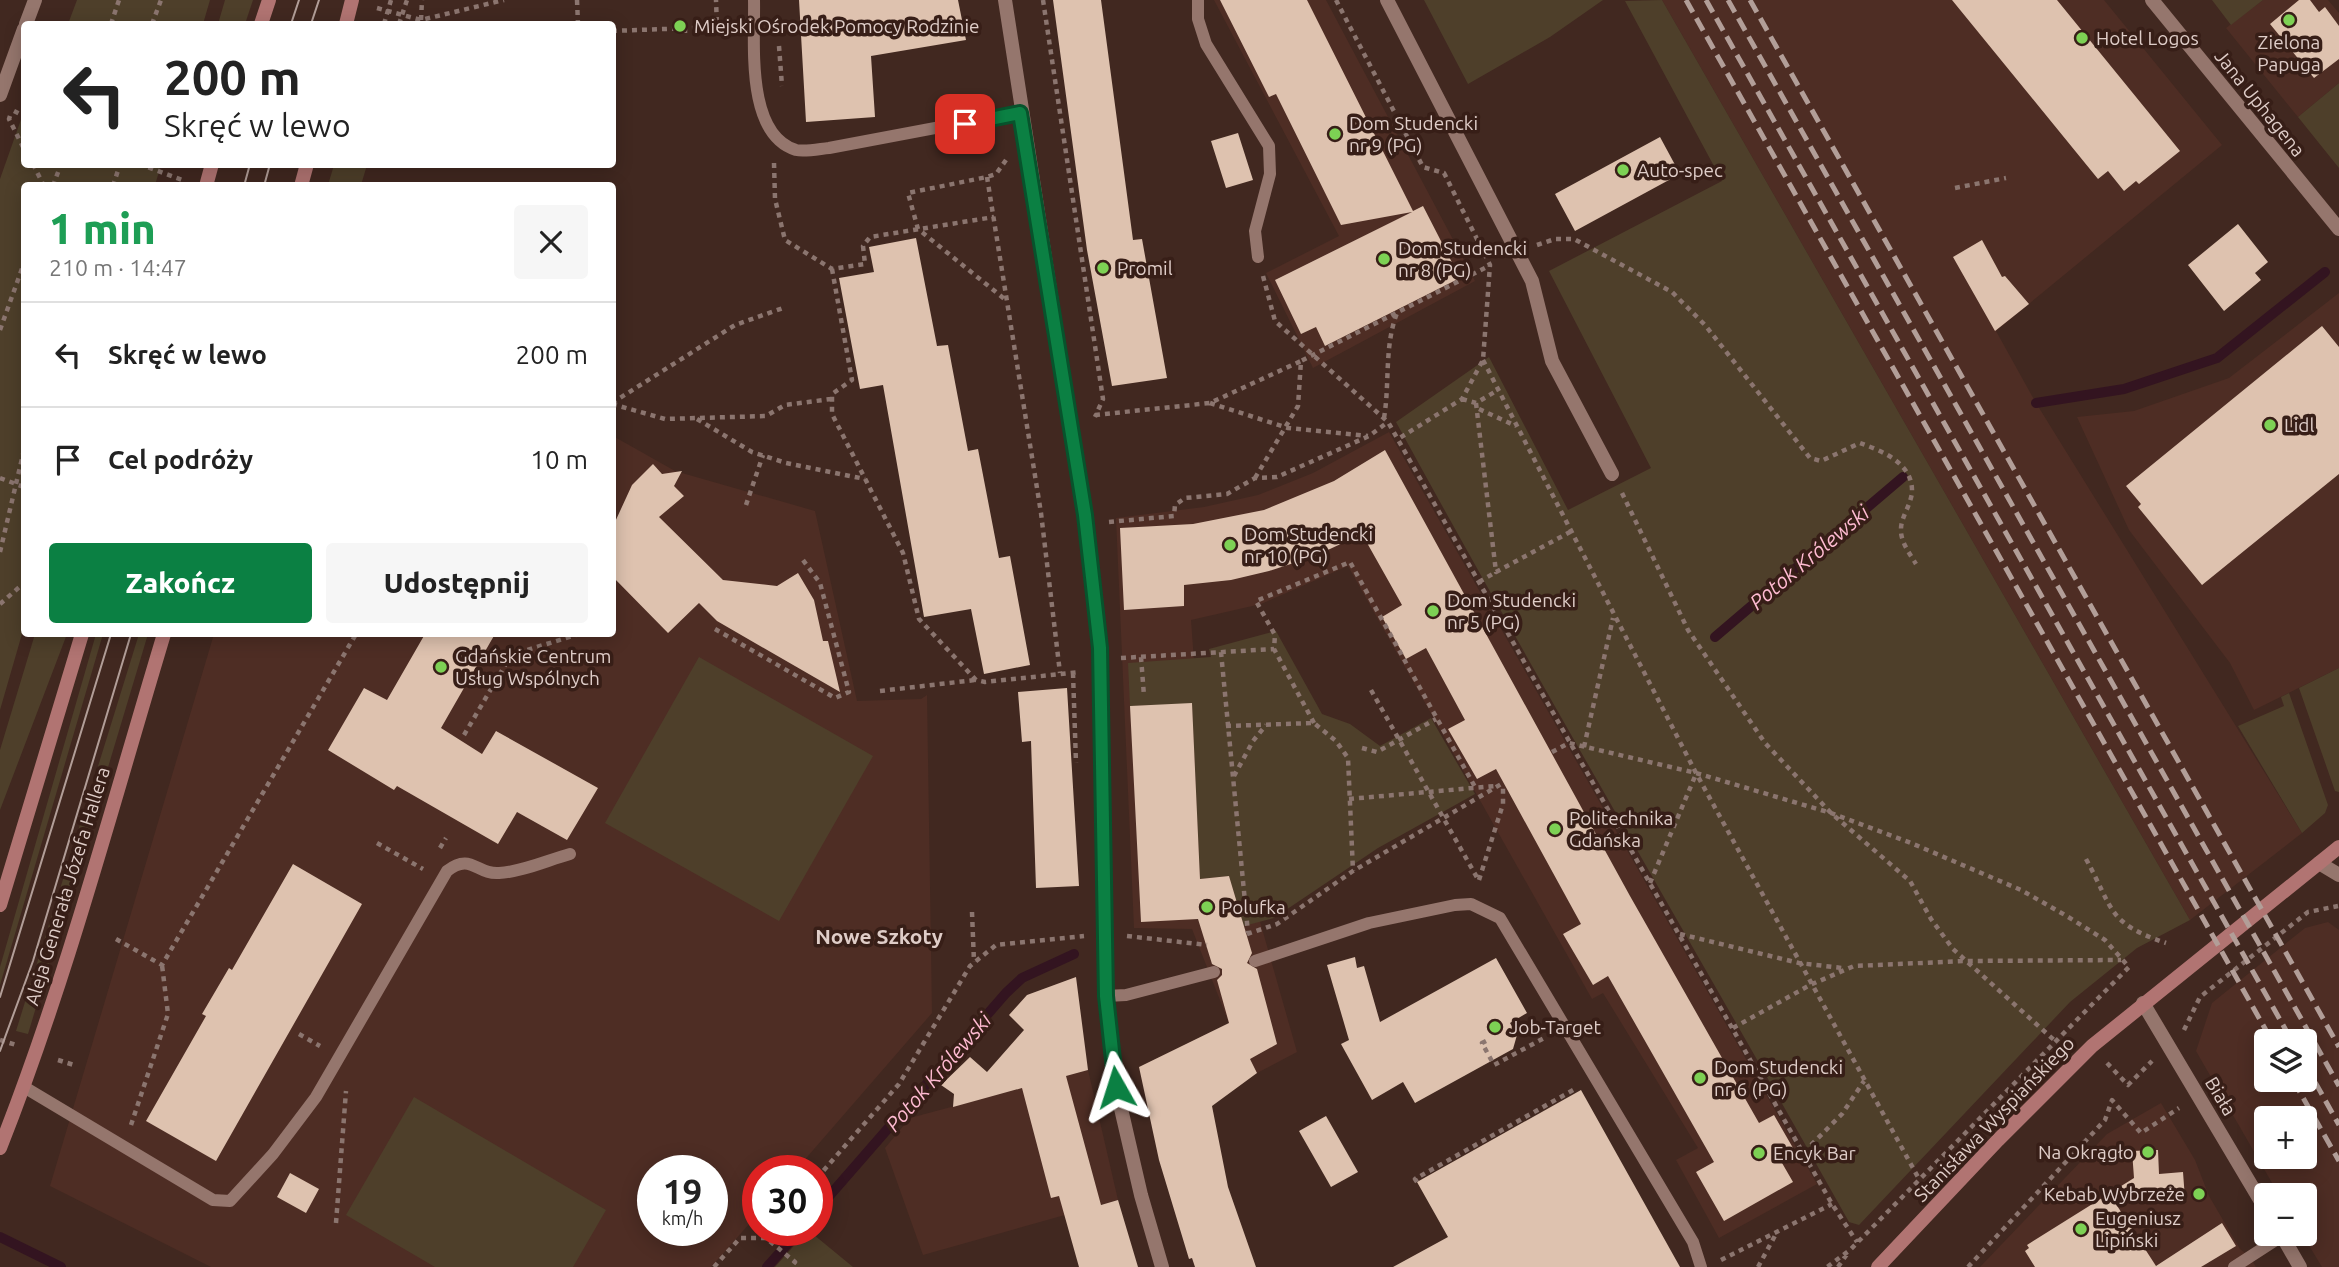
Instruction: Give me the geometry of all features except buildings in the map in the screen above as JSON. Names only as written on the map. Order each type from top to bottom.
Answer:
[{"type":"main road","points":[[262,21],[269,0]]},
{"type":"main road","points":[[347,21],[352,0]]},
{"type":"main road","points":[[0,905],[81,637]]},
{"type":"main road","name":"Aleja Generała Józefa Hallera","points":[[0,1148],[24,1087],[80,915],[163,637]]},
{"type":"main road","name":"Stanisława Wyspiańskiego","points":[[1878,1267],[2052,1084],[2143,1003],[2339,847]]},
{"type":"street","points":[[27,21],[35,0]]},
{"type":"street","points":[[1005,0],[1020,113],[1085,515],[1100,648],[1106,996],[1116,1087],[1141,1195],[1162,1267]]},
{"type":"street","points":[[1387,0],[1532,281],[1552,360],[1612,474]]},
{"type":"street","name":"Jana Uphagena","points":[[2152,0],[2339,229]]},
{"type":"street","points":[[0,94],[21,38]]},
{"type":"street","points":[[2319,863],[2339,875]]},
{"type":"street","name":"Biała","points":[[2143,1003],[2254,1190]]},
{"type":"street","points":[[2288,1246],[2300,1267]]},
{"type":"lane","points":[[754,0],[757,96],[772,133],[785,145],[799,151],[842,146],[1020,113]]},
{"type":"lane","points":[[1198,0],[1198,19],[1206,44],[1269,146],[1270,174],[1255,231],[1258,257]]},
{"type":"lane","points":[[24,1087],[213,1200],[230,1201],[272,1154],[301,1116],[447,871],[456,864],[465,862],[497,874],[570,854]]},
{"type":"lane","points":[[1255,961],[1369,923],[1471,904],[1500,918],[1693,1242],[1701,1267]]},
{"type":"lane","points":[[1106,996],[1126,995],[1214,972]]},
{"type":"lane","points":[[2234,1267],[2265,1246]]},
{"type":"path","points":[[112,21],[119,0]]},
{"type":"path","points":[[153,21],[161,0]]},
{"type":"path","points":[[385,21],[391,0]]},
{"type":"path","points":[[401,21],[407,0]]},
{"type":"path","points":[[421,20],[422,0]]},
{"type":"path","points":[[377,8],[421,20],[504,0]]},
{"type":"path","points":[[577,0],[578,21]]},
{"type":"path","points":[[616,33],[717,27],[716,0]]},
{"type":"path","points":[[1336,0],[1423,167],[1444,173],[1490,265],[1483,360],[1462,399],[1398,439]]},
{"type":"path","points":[[685,28],[685,36]]},
{"type":"path","points":[[779,42],[782,97]]},
{"type":"path","points":[[12,110],[9,119],[21,143]]},
{"type":"path","points":[[772,167],[785,240],[832,269],[865,264],[863,246],[870,237],[994,217]]},
{"type":"path","points":[[148,168],[165,175]]},
{"type":"path","points":[[987,177],[1041,513],[1060,673]]},
{"type":"path","points":[[1955,188],[2006,178]]},
{"type":"path","points":[[908,192],[918,229],[1007,301]]},
{"type":"path","points":[[1516,251],[1555,239],[1574,239],[1672,292],[1705,325],[1810,458],[1821,461],[1860,443],[1882,451],[1903,466],[1912,491],[1900,528],[1905,545],[1916,564]]},
{"type":"path","points":[[1258,257],[1275,321],[1386,420],[1398,439],[1569,743],[1832,1203],[1857,1242]]},
{"type":"path","points":[[1095,415],[1210,403],[1313,355],[1490,265]]},
{"type":"path","points":[[832,269],[852,380],[840,387],[831,399],[832,414],[903,553],[919,619],[976,680]]},
{"type":"path","points":[[0,330],[21,271]]},
{"type":"path","points":[[616,400],[735,325],[783,308]]},
{"type":"path","points":[[1255,478],[1277,477],[1369,436],[1386,420],[1388,340],[1398,312]]},
{"type":"path","points":[[1108,522],[1174,516],[1175,505],[1185,498],[1227,494],[1255,478],[1288,428],[1298,406],[1301,360]]},
{"type":"path","points":[[1483,360],[1696,773],[1810,985],[1919,1179]]},
{"type":"path","points":[[1477,406],[1498,390]]},
{"type":"path","points":[[616,404],[665,419],[766,416],[785,405],[831,399]]},
{"type":"path","points":[[1462,399],[1516,426]]},
{"type":"path","points":[[1210,403],[1288,428],[1369,436]]},
{"type":"path","points":[[1477,406],[1496,572]]},
{"type":"path","points":[[696,418],[752,452],[865,479]]},
{"type":"path","points":[[746,505],[763,455]]},
{"type":"path","points":[[0,552],[21,468]]},
{"type":"path","points":[[1612,474],[1688,631],[1765,743],[1831,813],[1910,881],[1931,919],[1965,961],[2054,1040]]},
{"type":"path","points":[[0,478],[21,486]]},
{"type":"path","points":[[1479,582],[1570,532]]},
{"type":"path","points":[[715,629],[835,698],[849,692],[820,583],[803,560]]},
{"type":"path","points":[[1353,871],[1348,758],[1336,741],[1314,723],[1274,649],[1275,635],[1256,601],[1350,562],[1475,787]]},
{"type":"path","points":[[0,604],[21,586]]},
{"type":"path","points":[[1584,747],[1614,617]]},
{"type":"path","points":[[133,1136],[129,1129],[168,1014],[162,965],[354,637]]},
{"type":"path","points":[[464,735],[511,655],[569,637]]},
{"type":"path","points":[[1117,658],[1274,649]]},
{"type":"path","points":[[1221,652],[1247,934],[1278,924],[1353,871],[1499,785]]},
{"type":"path","points":[[1141,657],[1144,696]]},
{"type":"path","points":[[880,691],[1073,673]]},
{"type":"path","points":[[1371,690],[1479,881]]},
{"type":"path","points":[[1362,748],[1377,752],[1437,719]]},
{"type":"path","points":[[1226,726],[1314,723]]},
{"type":"path","points":[[1233,779],[1253,741],[1267,724]]},
{"type":"path","points":[[1552,752],[1569,743],[1696,773],[1831,813],[2021,890],[2105,940],[2129,967],[1857,1242],[1838,1267]]},
{"type":"path","points":[[1650,883],[1696,773]]},
{"type":"path","points":[[1349,799],[1503,783],[1503,804],[1471,904]]},
{"type":"path","points":[[433,860],[446,838]]},
{"type":"path","points":[[377,843],[427,871]]},
{"type":"path","points":[[2086,859],[2115,918],[2128,929],[2166,943]]},
{"type":"path","points":[[2184,1030],[2200,997],[2308,912],[2339,906]]},
{"type":"path","points":[[972,912],[974,963]]},
{"type":"path","points":[[833,1160],[900,1084],[974,963],[996,945],[1107,934],[1207,945]]},
{"type":"path","points":[[1679,934],[1799,963],[1843,969],[1965,961],[2122,960]]},
{"type":"path","points":[[116,939],[162,965]]},
{"type":"path","points":[[1733,1028],[1843,969]]},
{"type":"path","points":[[1486,1041],[1482,1043],[1494,1065],[1565,1026]]},
{"type":"path","points":[[299,1034],[325,1049],[321,1056]]},
{"type":"path","points":[[336,1223],[348,1063],[338,1057]]},
{"type":"path","points":[[2128,1085],[2153,1060]]},
{"type":"path","points":[[1417,1182],[1415,1179],[1595,1078]]},
{"type":"path","points":[[1804,1152],[1842,1114],[1864,1081]]},
{"type":"path","points":[[1968,1267],[2105,1120],[2112,1100],[2141,1133],[2179,1108]]},
{"type":"path","points":[[1719,1261],[1832,1203]]},
{"type":"path","points":[[1758,1267],[1777,1231]]},
{"type":"path","points":[[714,1267],[742,1238]]},
{"type":"path","points":[[774,1246],[793,1265]]},
{"type":"path","points":[[1826,1267],[1850,1250]]},
{"type":"shaded area","points":[[77,0],[210,0],[204,21],[69,21]]},
{"type":"shaded area","points":[[225,0],[253,0],[246,21],[219,21]]},
{"type":"shaded area","points":[[1214,0],[1326,0],[1475,281],[1313,368],[1266,273],[1339,236]]},
{"type":"shaded area","points":[[1424,0],[1603,0],[1550,37],[1468,84]]},
{"type":"shaded area","points":[[1662,0],[2104,0],[2222,145],[1996,331],[2036,403],[2302,833],[2190,920]]},
{"type":"shaded area","points":[[1662,0],[2190,920],[2137,948],[2070,1002],[1859,1225],[1849,1222],[1396,422],[1489,357],[1568,510],[1651,468],[1549,271],[1722,181],[1625,1]]},
{"type":"shaded area","points":[[2212,0],[2263,0],[2231,25]]},
{"type":"shaded area","points":[[2263,0],[2328,0],[2339,13],[2339,83],[2298,117],[2226,28]]},
{"type":"shaded area","points":[[2339,83],[2339,168],[2298,117]]},
{"type":"shaded area","points":[[21,120],[21,168],[160,168],[156,182],[21,182],[21,637],[0,710],[0,179]]},
{"type":"shaded area","points":[[333,168],[366,168],[362,182],[329,182]]},
{"type":"shaded area","points":[[2339,293],[2339,668],[2254,710],[2230,663],[2129,530],[2077,417],[2134,411],[2229,378]]},
{"type":"shaded area","name":"Politechnika Gdańska","points":[[1389,432],[1817,1184],[1719,1238],[1676,1160],[1698,1148],[1603,993],[1592,999],[1348,566],[1261,604],[1191,620],[1209,866],[1244,865],[1297,1052],[1257,1073],[1229,1023],[1192,929],[1134,928],[1116,518],[1204,507],[1258,495],[1313,473]]},
{"type":"shaded area","points":[[616,438],[675,471],[815,511],[857,701],[921,699],[927,695],[932,1013],[809,1155],[742,1155],[742,1232],[711,1267],[211,1267],[50,1186],[213,637],[616,637]]},
{"type":"shaded area","points":[[1276,631],[1322,714],[1350,724],[1380,746],[1431,718],[1475,794],[1378,848],[1274,918],[1244,926],[1229,876],[1200,879],[1192,704],[1130,706],[1128,663],[1211,657],[1209,649]]},
{"type":"shaded area","points":[[34,637],[66,637],[0,810],[0,750]]},
{"type":"shaded area","points":[[95,637],[102,637],[0,985],[0,967]]},
{"type":"shaded area","points":[[138,637],[147,637],[28,1034],[16,1031]]},
{"type":"shaded area","points":[[699,657],[873,756],[779,921],[605,823]]},
{"type":"shaded area","points":[[2339,668],[2339,792],[2335,791],[2299,688]]},
{"type":"shaded area","points":[[2289,693],[2328,805],[2325,813],[2302,833],[2238,726],[2284,706],[2281,697]]},
{"type":"shaded area","points":[[2328,922],[2339,930],[2339,1267],[2322,1267],[2309,1246],[2317,1246],[2317,1183],[2272,1183],[2264,1169],[2317,1169],[2317,1106],[2254,1106],[2254,1152],[2196,1051],[2212,1003],[2305,928]]},
{"type":"shaded area","points":[[1088,1070],[1118,1200],[923,1255],[885,1148],[910,1118]]},
{"type":"shaded area","points":[[414,1097],[606,1210],[573,1267],[435,1267],[346,1215]]},
{"type":"shaded area","points":[[2161,1103],[2195,1160],[2209,1196],[2240,1249],[2250,1257],[2256,1267],[1980,1267],[2107,1134]]},
{"type":"shaded area","points":[[794,1246],[827,1246],[853,1267],[775,1267]]},
{"type":"waterway","name":"Potok Królewski","points":[[2036,403],[2124,389],[2217,358],[2325,272]]},
{"type":"waterway","name":"Potok Królewski","points":[[1715,637],[1903,477]]},
{"type":"waterway","name":"Potok Królewski","points":[[833,1192],[1006,993],[1022,978],[1074,954]]},
{"type":"waterway","points":[[0,1237],[61,1267]]},
{"type":"waterway","name":"Potok Królewski","points":[[767,1267],[786,1246]]},
{"type":"tram line","points":[[292,21],[299,0]]},
{"type":"tram line","points":[[312,21],[319,0]]},
{"type":"tram line","points":[[245,182],[249,168]]},
{"type":"tram line","points":[[265,182],[269,168]]},
{"type":"tram line","points":[[0,997],[110,637]]},
{"type":"tram line","points":[[0,1051],[33,961],[130,637]]},
{"type":"railway","points":[[1686,0],[2265,1029]]},
{"type":"railway","points":[[1706,0],[2285,1029]]},
{"type":"railway","points":[[1728,0],[2339,1086]]},
{"type":"railway","points":[[1750,0],[2339,1047]]},
{"type":"railway","points":[[2317,1086],[2339,1125]]},
{"type":"railway","points":[[2300,1092],[2339,1161]]},
{"type":"place","name":"Zielona Papuga","points":[[2289,20]]},
{"type":"place","name":"Miejski Ośrodek Pomocy Rodzinie","points":[[680,26]]},
{"type":"place","name":"Hotel Logos","points":[[2082,38]]},
{"type":"place","name":"Dom Studencki nr 9 (PG)","points":[[1335,134]]},
{"type":"place","name":"Auto-spec","points":[[1623,170]]},
{"type":"place","name":"Dom Studencki nr 8 (PG)","points":[[1384,259]]},
{"type":"place","name":"Promil","points":[[1103,268]]},
{"type":"place","name":"Lidl","points":[[2270,425]]},
{"type":"place","name":"Dom Studencki nr 10 (PG)","points":[[1230,545]]},
{"type":"place","name":"Dom Studencki nr 5 (PG)","points":[[1433,611]]},
{"type":"place","name":"Gdańskie Centrum Usług Wspólnych","points":[[441,667]]},
{"type":"place","name":"Politechnika Gdańska","points":[[1555,829]]},
{"type":"place","name":"Polufka","points":[[1207,907]]},
{"type":"place","name":"Job-Target","points":[[1495,1027]]},
{"type":"place","name":"Dom Studencki nr 6 (PG)","points":[[1700,1078]]},
{"type":"place","name":"Na Okrągło","points":[[2148,1152]]},
{"type":"place","name":"Encyk Bar","points":[[1759,1153]]},
{"type":"place","name":"Kebab Wybrzeże","points":[[2199,1194]]},
{"type":"place","name":"Eugeniusz Lipiński","points":[[2081,1229]]},
{"type":"district","name":"Nowe Szkoty","points":[[879,936]]},
{"type":"route","points":[[965,124],[1020,113],[1034,189],[1085,515],[1100,648],[1107,902],[1106,996],[1116,1087]]}]
